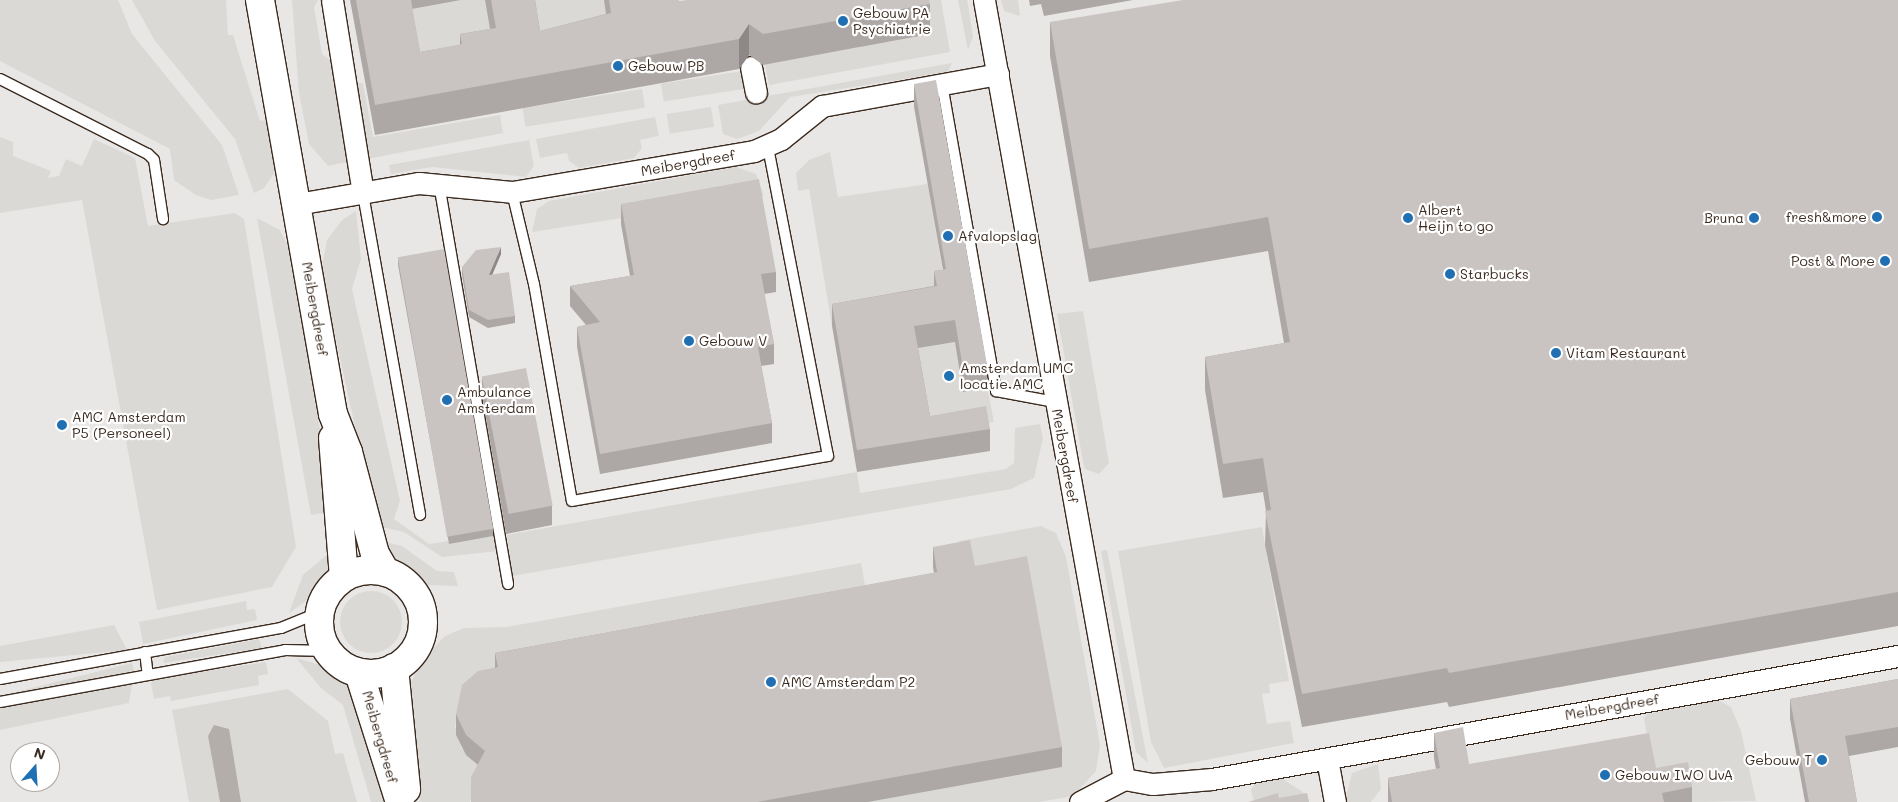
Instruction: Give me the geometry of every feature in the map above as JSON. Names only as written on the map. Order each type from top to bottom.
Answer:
[{"type":"street","name":"Meibergdreef","points":[[260,0],[333,414],[344,577]]},
{"type":"street","points":[[332,0],[363,194]]},
{"type":"street","name":"Meibergdreef","points":[[984,0],[1124,779],[1175,782],[1327,759],[1898,656]]},
{"type":"street","points":[[752,67],[756,93]]},
{"type":"street","name":"Meibergdreef","points":[[297,204],[439,183],[512,192],[768,146],[822,106],[998,74]]},
{"type":"street","name":"Meibergdreef","points":[[333,414],[348,452],[374,554],[385,571]]},
{"type":"street","points":[[385,571],[410,587],[423,615],[417,646],[394,668],[359,672],[328,651],[320,632],[320,612],[333,586],[344,577],[357,572],[385,571]]},
{"type":"street","name":"Meibergdreef","points":[[394,668],[407,802]]},
{"type":"street","name":"Meibergdreef","points":[[359,672],[400,802]]},
{"type":"street","points":[[1327,759],[1334,802]]},
{"type":"street","points":[[1080,802],[1124,779]]},
{"type":"lane","points":[[0,79],[148,154],[154,160],[163,219]]},
{"type":"lane","points":[[942,84],[996,391],[1056,402]]},
{"type":"lane","points":[[512,192],[534,284],[572,501],[828,456],[768,146]]},
{"type":"lane","points":[[439,183],[508,584]]},
{"type":"lane","points":[[363,194],[420,515]]},
{"type":"lane","points":[[0,680],[281,628],[320,612]]},
{"type":"lane","points":[[0,702],[285,650],[328,651]]},
{"type":"lane","points":[[145,652],[148,675]]},
{"type":"shaded area","name":"Amsterdam UMC locatie AMC","points":[[0,0],[1898,0],[1898,802],[0,802]]},
{"type":"shaded area","points":[[0,0],[118,0],[132,34],[222,145],[239,195],[211,200],[196,195],[174,180],[170,149],[0,61]]},
{"type":"shaded area","points":[[132,0],[226,0],[228,35],[233,35],[260,121],[267,120],[275,172],[264,188],[254,193],[235,139],[155,41]]},
{"type":"shaded area","points":[[292,0],[318,0],[314,7],[322,54],[333,62],[351,161],[328,166],[309,144],[299,93]]},
{"type":"shaded area","points":[[461,0],[485,0],[498,68],[420,83],[407,10]]},
{"type":"shaded area","points":[[529,0],[612,0],[607,19],[540,61]]},
{"type":"shaded area","points":[[924,0],[941,0],[950,52],[769,85],[765,64],[930,34]]},
{"type":"shaded area","points":[[958,0],[967,0],[969,10],[973,37],[968,50]]},
{"type":"shaded area","points":[[1001,0],[1018,0],[1020,16],[1004,11]]},
{"type":"shaded area","points":[[952,63],[948,72],[790,97],[759,131],[737,139],[723,134],[718,105]]},
{"type":"shaded area","points":[[742,71],[745,89],[664,102],[661,84]]},
{"type":"shaded area","points":[[363,83],[373,137],[500,115],[503,133],[367,159],[354,84]]},
{"type":"shaded area","points":[[642,89],[645,108],[525,127],[522,108]]},
{"type":"shaded area","points":[[711,107],[714,127],[670,134],[667,114]]},
{"type":"shaded area","points":[[655,117],[659,136],[640,140],[642,148],[634,158],[579,168],[569,161],[567,153],[540,158],[536,139]]},
{"type":"shaded area","points":[[0,137],[13,142],[13,156],[51,171],[48,178],[59,176],[66,159],[82,166],[94,139],[135,158],[148,226],[235,213],[244,219],[296,547],[272,587],[157,610],[82,200],[0,213]]},
{"type":"shaded area","points":[[529,140],[534,166],[526,177],[432,167],[391,174],[389,165]]},
{"type":"shaded area","points":[[830,152],[838,197],[928,184],[946,292],[943,344],[955,342],[987,387],[994,422],[929,432],[832,326],[809,189],[798,191],[796,173],[809,160]]},
{"type":"shaded area","points":[[736,167],[756,174],[764,196],[532,232],[537,209],[549,201]]},
{"type":"shaded area","points":[[356,211],[361,259],[352,289],[400,501],[394,519],[429,544],[495,534],[498,551],[442,557],[404,532],[377,526],[321,272],[327,240],[342,220]]},
{"type":"shaded area","points":[[257,218],[280,230],[288,246],[320,429],[329,512],[311,515]]},
{"type":"shaded area","points":[[1083,311],[1109,463],[1099,474],[1085,469],[1083,462],[1057,314]]},
{"type":"shaded area","points":[[1040,424],[1043,438],[1034,478],[1011,489],[512,576],[507,535],[857,472],[860,493],[1006,469],[1014,463],[1015,428]]},
{"type":"shaded area","points":[[1041,526],[1056,533],[1066,557],[1100,745],[1096,771],[1073,796],[1039,802],[867,802],[975,586],[959,541]]},
{"type":"shaded area","points":[[1262,527],[1289,681],[1269,684],[1270,693],[1262,694],[1267,724],[1290,721],[1294,743],[1164,768],[1151,742],[1118,551]]},
{"type":"shaded area","points":[[380,541],[402,546],[437,571],[454,572],[458,586],[429,585],[394,561]]},
{"type":"shaded area","points":[[335,548],[325,579],[309,599],[289,613],[303,575]]},
{"type":"shaded area","points":[[1107,550],[1148,763],[1136,752],[1101,551]]},
{"type":"shaded area","points":[[861,563],[866,591],[458,711],[455,727],[462,749],[487,765],[470,802],[420,802],[407,691],[422,660],[445,636],[464,628],[507,627]]},
{"type":"shaded area","points":[[371,591],[383,593],[393,600],[400,610],[402,622],[400,634],[393,644],[383,651],[371,653],[359,651],[349,644],[342,634],[340,622],[342,610],[349,600],[359,593]]},
{"type":"shaded area","points":[[246,601],[247,610],[255,609],[257,620],[143,644],[139,622]]},
{"type":"shaded area","points":[[114,625],[127,650],[0,662],[0,646]]},
{"type":"shaded area","points":[[259,639],[262,648],[163,663],[165,657]]},
{"type":"shaded area","points":[[296,658],[324,666],[354,691],[386,802],[371,802],[343,705],[321,688]]},
{"type":"shaded area","points":[[266,662],[268,674],[258,676],[259,685],[171,701],[170,696],[154,699],[151,683],[155,679]]},
{"type":"shaded area","points":[[132,663],[134,671],[4,703],[2,695]]},
{"type":"shaded area","points":[[132,683],[129,703],[0,730],[0,707]]},
{"type":"shaded area","points":[[288,689],[328,721],[335,754],[343,753],[357,802],[189,802],[172,710]]},
{"type":"shaded area","points":[[1718,700],[1731,707],[1741,731],[1756,801],[1691,802],[1656,794],[1644,718],[1647,714]]},
{"type":"shaded area","points":[[214,725],[229,729],[241,802],[220,802],[208,736]]},
{"type":"shaded area","points":[[1378,764],[1381,789],[1371,802],[1345,802],[1352,773]]},
{"type":"shaded area","points":[[1281,778],[1303,792],[1306,802],[1254,802],[1251,790],[1255,783]]},
{"type":"building","points":[[356,0],[411,0],[420,52],[462,44],[460,34],[496,28],[491,0],[535,0],[540,31],[611,13],[609,0],[929,0],[930,4],[763,34],[749,24],[739,39],[375,105]]},
{"type":"building","points":[[1183,0],[1898,0],[1898,592],[1449,673],[1447,668],[1302,694],[1265,511],[1271,510],[1263,458],[1223,464],[1205,357],[1290,342],[1268,217],[1089,249],[1050,22]]},
{"type":"building","points":[[936,80],[987,365],[963,369],[955,320],[914,326],[930,416],[986,406],[990,429],[857,450],[832,304],[937,286],[934,271],[946,269],[914,84]]},
{"type":"building","name":"Gebouw V","points":[[759,179],[776,272],[761,274],[774,344],[758,347],[772,423],[600,454],[577,327],[600,322],[570,286],[634,275],[621,204]]},
{"type":"building","points":[[501,247],[489,275],[509,272],[515,316],[488,320],[469,310],[462,267],[476,250]]},
{"type":"building","name":"Ambulance Amsterdam","points":[[444,249],[493,529],[447,537],[398,257]]},
{"type":"building","points":[[526,368],[553,505],[509,514],[482,377]]},
{"type":"building","name":"AMC Amsterdam P2","points":[[970,540],[975,566],[1027,556],[1062,747],[757,802],[471,802],[471,777],[485,751],[466,735],[456,714],[462,685],[478,671],[498,667],[495,653],[937,572],[933,547]]},
{"type":"building","points":[[1898,679],[1898,727],[1845,736],[1857,802],[1809,802],[1790,699]]},
{"type":"building","points":[[1463,727],[1469,764],[1649,733],[1656,768],[1688,762],[1692,787],[1662,793],[1664,802],[1392,802],[1388,778],[1440,768],[1434,733]]},
{"type":"building","points":[[1278,793],[1279,798],[1307,793],[1309,802],[1248,802]]},
{"type":"place","name":"Gebouw PA Psychiatrie","points":[[843,21]]},
{"type":"place","name":"Gebouw PB","points":[[618,66]]},
{"type":"place","name":"fresh&more","points":[[1877,217]]},
{"type":"place","name":"Albert Heijn to go","points":[[1408,218]]},
{"type":"place","name":"Bruna","points":[[1754,218]]},
{"type":"place","name":"Afvalopslag","points":[[948,236]]},
{"type":"place","name":"Post & More","points":[[1885,261]]},
{"type":"place","name":"Starbucks","points":[[1450,274]]},
{"type":"place","name":"Gebouw V","points":[[689,341]]},
{"type":"place","name":"Vitam Restaurant","points":[[1556,353]]},
{"type":"place","name":"Amsterdam UMC locatie AMC","points":[[949,376]]},
{"type":"place","name":"Ambulance Amsterdam","points":[[447,400]]},
{"type":"place","name":"AMC Amsterdam P5 (Personeel)","points":[[62,425]]},
{"type":"place","name":"AMC Amsterdam P2","points":[[771,682]]},
{"type":"place","name":"Gebouw T","points":[[1822,760]]},
{"type":"place","name":"Gebouw IWO UvA","points":[[1605,775]]}]
